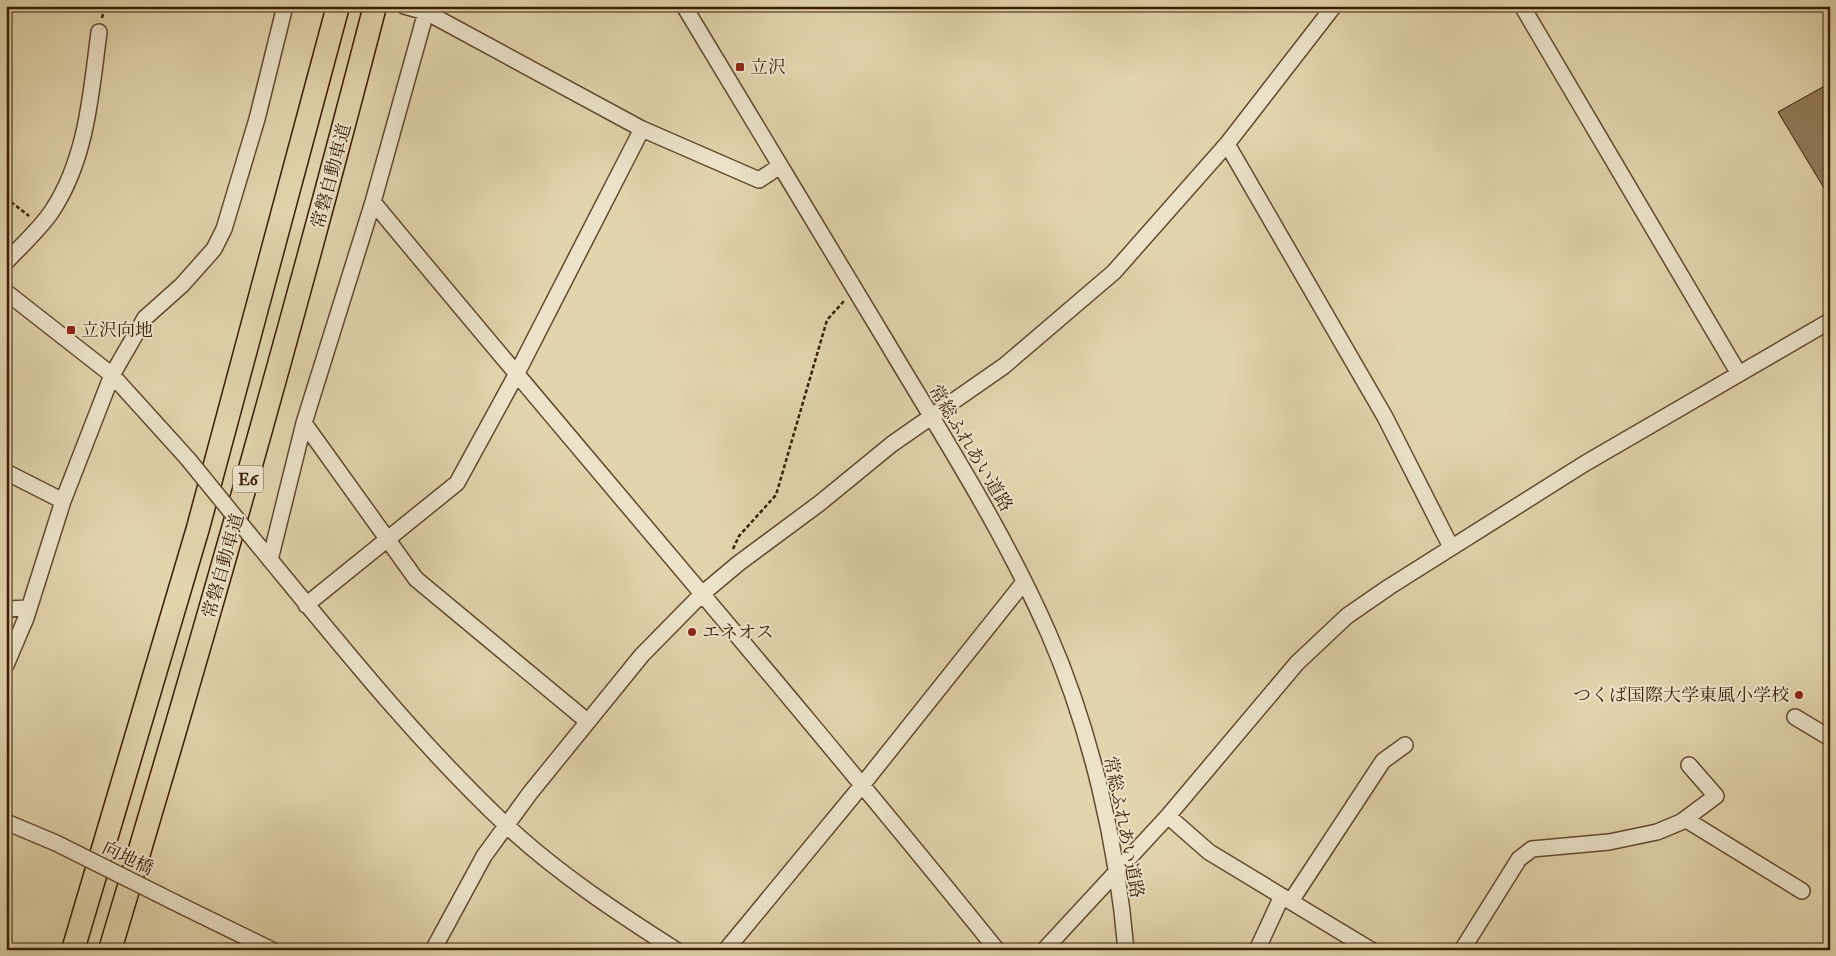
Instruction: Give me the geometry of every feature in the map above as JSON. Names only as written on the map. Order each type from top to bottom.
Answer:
[{"type":"highway","name":"常磐自動車道","points":[[73,950],[198,528],[338,6]]},
{"type":"highway","name":"常磐自動車道","points":[[110,950],[231,541],[328,187],[375,6]]},
{"type":"street","points":[[6,665],[29,608],[63,501],[112,375],[145,318],[182,285],[214,249],[224,229],[257,118],[285,6]]},
{"type":"street","points":[[404,6],[426,12],[642,129],[759,180],[780,166]]},
{"type":"street","name":"常総ふれあい道路","points":[[684,6],[991,516],[1049,635],[1076,708],[1100,792],[1116,870],[1126,950]]},
{"type":"street","points":[[433,950],[484,856],[530,793],[642,655],[702,594],[739,563],[820,502],[892,444],[1004,366],[1114,272],[1226,144],[1334,6]]},
{"type":"street","points":[[1522,6],[1739,374]]},
{"type":"street","points":[[270,560],[304,423],[373,202],[426,12]]},
{"type":"street","points":[[6,262],[52,211],[79,155],[90,104],[99,32]]},
{"type":"street","points":[[306,605],[457,483],[516,375],[642,129]]},
{"type":"street","points":[[1226,144],[1385,417],[1452,548]]},
{"type":"street","points":[[373,202],[516,375],[863,784],[997,950]]},
{"type":"street","points":[[6,292],[112,375],[188,459],[306,605],[448,769],[507,826],[616,910],[676,950]]},
{"type":"street","points":[[1044,950],[1168,816],[1297,663],[1340,622],[1389,587],[1584,464],[1830,321]]},
{"type":"street","points":[[304,423],[416,579],[587,721]]},
{"type":"street","points":[[6,472],[63,501]]},
{"type":"street","points":[[726,950],[863,784],[1024,582]]},
{"type":"street","points":[[6,609],[29,608]]},
{"type":"street","points":[[1795,718],[1830,738]]},
{"type":"street","points":[[1257,950],[1286,898],[1383,761],[1405,745]]},
{"type":"street","points":[[1462,950],[1519,859],[1532,849],[1609,842],[1657,832],[1685,819],[1716,796],[1689,765]]},
{"type":"street","points":[[1168,816],[1209,852],[1286,898],[1363,948]]},
{"type":"street","points":[[1685,819],[1802,891]]},
{"type":"street","name":"向地橋","points":[[6,822],[56,842],[272,950]]},
{"type":"path","points":[[6,198],[40,225]]},
{"type":"path","points":[[739,563],[733,548],[738,536],[776,495],[827,320],[855,289]]},
{"type":"building","points":[[1830,83],[1830,198],[1778,112]]},
{"type":"place","name":"立沢","points":[[740,67]]},
{"type":"place","name":"立沢向地","points":[[71,330]]},
{"type":"place","name":"エネオス","points":[[692,632]]},
{"type":"place","name":"つくば国際大学東風小学校","points":[[1799,695]]}]
